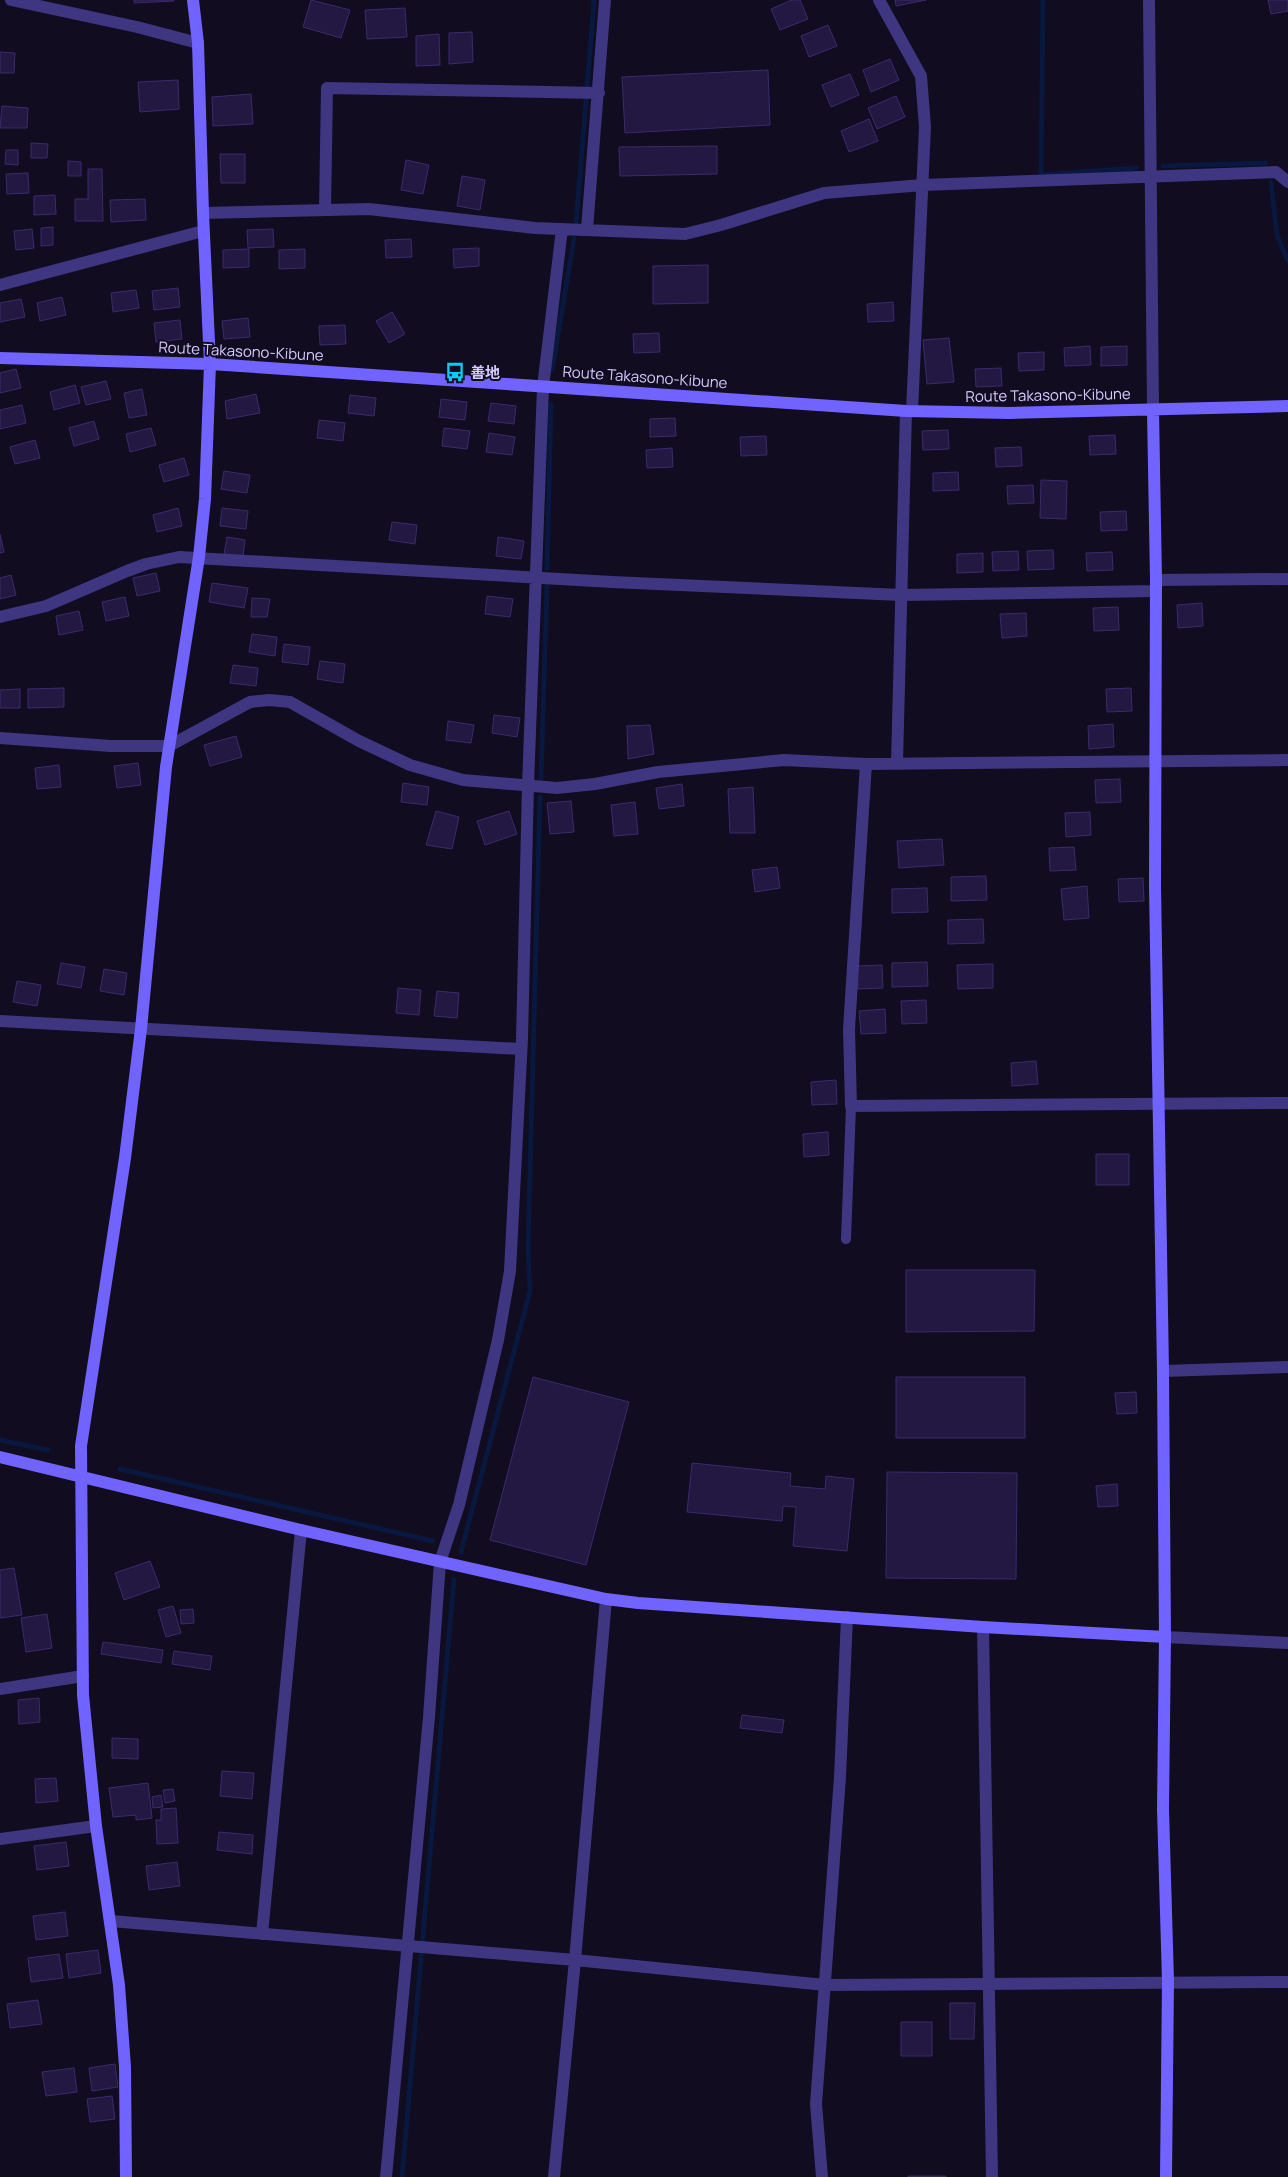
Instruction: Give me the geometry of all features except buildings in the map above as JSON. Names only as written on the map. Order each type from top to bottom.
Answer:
[{"type":"street","points":[[11,0],[137,27],[198,43]]},
{"type":"street","points":[[126,2177],[125,2067],[119,1984],[96,1826],[83,1676],[80,1475],[81,1446],[125,1158],[141,1029],[169,746],[199,557],[205,499],[210,364],[202,213],[198,43],[193,0]]},
{"type":"street","points":[[587,229],[591,93],[605,0]]},
{"type":"street","points":[[879,0],[921,76],[925,127],[909,411],[901,595],[897,763]]},
{"type":"street","points":[[1149,0],[1152,175],[1152,410],[1156,585],[1157,762],[1155,886],[1164,1372],[1165,1637],[1163,1809],[1168,1981],[1166,2177]]},
{"type":"street","points":[[325,210],[327,88],[591,93]]},
{"type":"street","points":[[202,213],[369,209],[562,229],[685,234],[824,193],[923,185],[1061,181],[1152,175],[1276,172],[1288,182]]},
{"type":"street","points":[[386,2177],[429,1717],[440,1562],[459,1506],[498,1340],[509,1279],[521,1049],[528,785],[543,387],[562,229]]},
{"type":"street","points":[[0,285],[203,231]]},
{"type":"street","name":"Route Takasono-Kibune","points":[[0,358],[210,364],[909,411],[1009,413],[1288,406]]},
{"type":"street","points":[[0,617],[46,606],[146,564],[179,557],[901,595],[1288,579]]},
{"type":"street","points":[[0,738],[111,746],[169,746],[250,702],[269,700],[290,702],[359,741],[410,765],[464,780],[557,788],[595,784],[658,772],[784,760],[866,764],[1288,760]]},
{"type":"street","points":[[866,764],[849,1028],[851,1106],[1288,1103]]},
{"type":"street","points":[[0,1021],[521,1049]]},
{"type":"street","points":[[1164,1372],[1288,1367]]},
{"type":"street","points":[[0,1457],[300,1530],[606,1599],[638,1603],[983,1627],[1288,1643]]},
{"type":"street","points":[[262,1934],[300,1530]]},
{"type":"street","points":[[554,2177],[606,1599]]},
{"type":"street","points":[[822,2177],[816,2104],[840,1777],[847,1617]]},
{"type":"street","points":[[983,1627],[992,2177]]},
{"type":"street","points":[[0,1689],[83,1676]]},
{"type":"street","points":[[0,1839],[96,1826]]},
{"type":"street","points":[[111,1921],[575,1960],[826,1985],[1168,1981],[1288,1982]]},
{"type":"lane","points":[[846,1239],[851,1106]]},
{"type":"waterway","points":[[576,224],[594,0]]},
{"type":"waterway","points":[[1043,0],[1041,175],[1136,168]]},
{"type":"waterway","points":[[1163,166],[1266,163]]},
{"type":"waterway","points":[[1271,182],[1277,235],[1288,261]]},
{"type":"waterway","points":[[552,370],[574,238]]},
{"type":"waterway","points":[[547,568],[551,404]]},
{"type":"waterway","points":[[541,779],[547,586]]},
{"type":"waterway","points":[[461,1552],[530,1291],[528,1249],[540,797]]},
{"type":"waterway","points":[[0,1440],[48,1450]]},
{"type":"waterway","points":[[120,1469],[433,1541]]},
{"type":"waterway","points":[[402,2177],[454,1579]]},
{"type":"place","name":"善地","points":[[455,372]]}]
